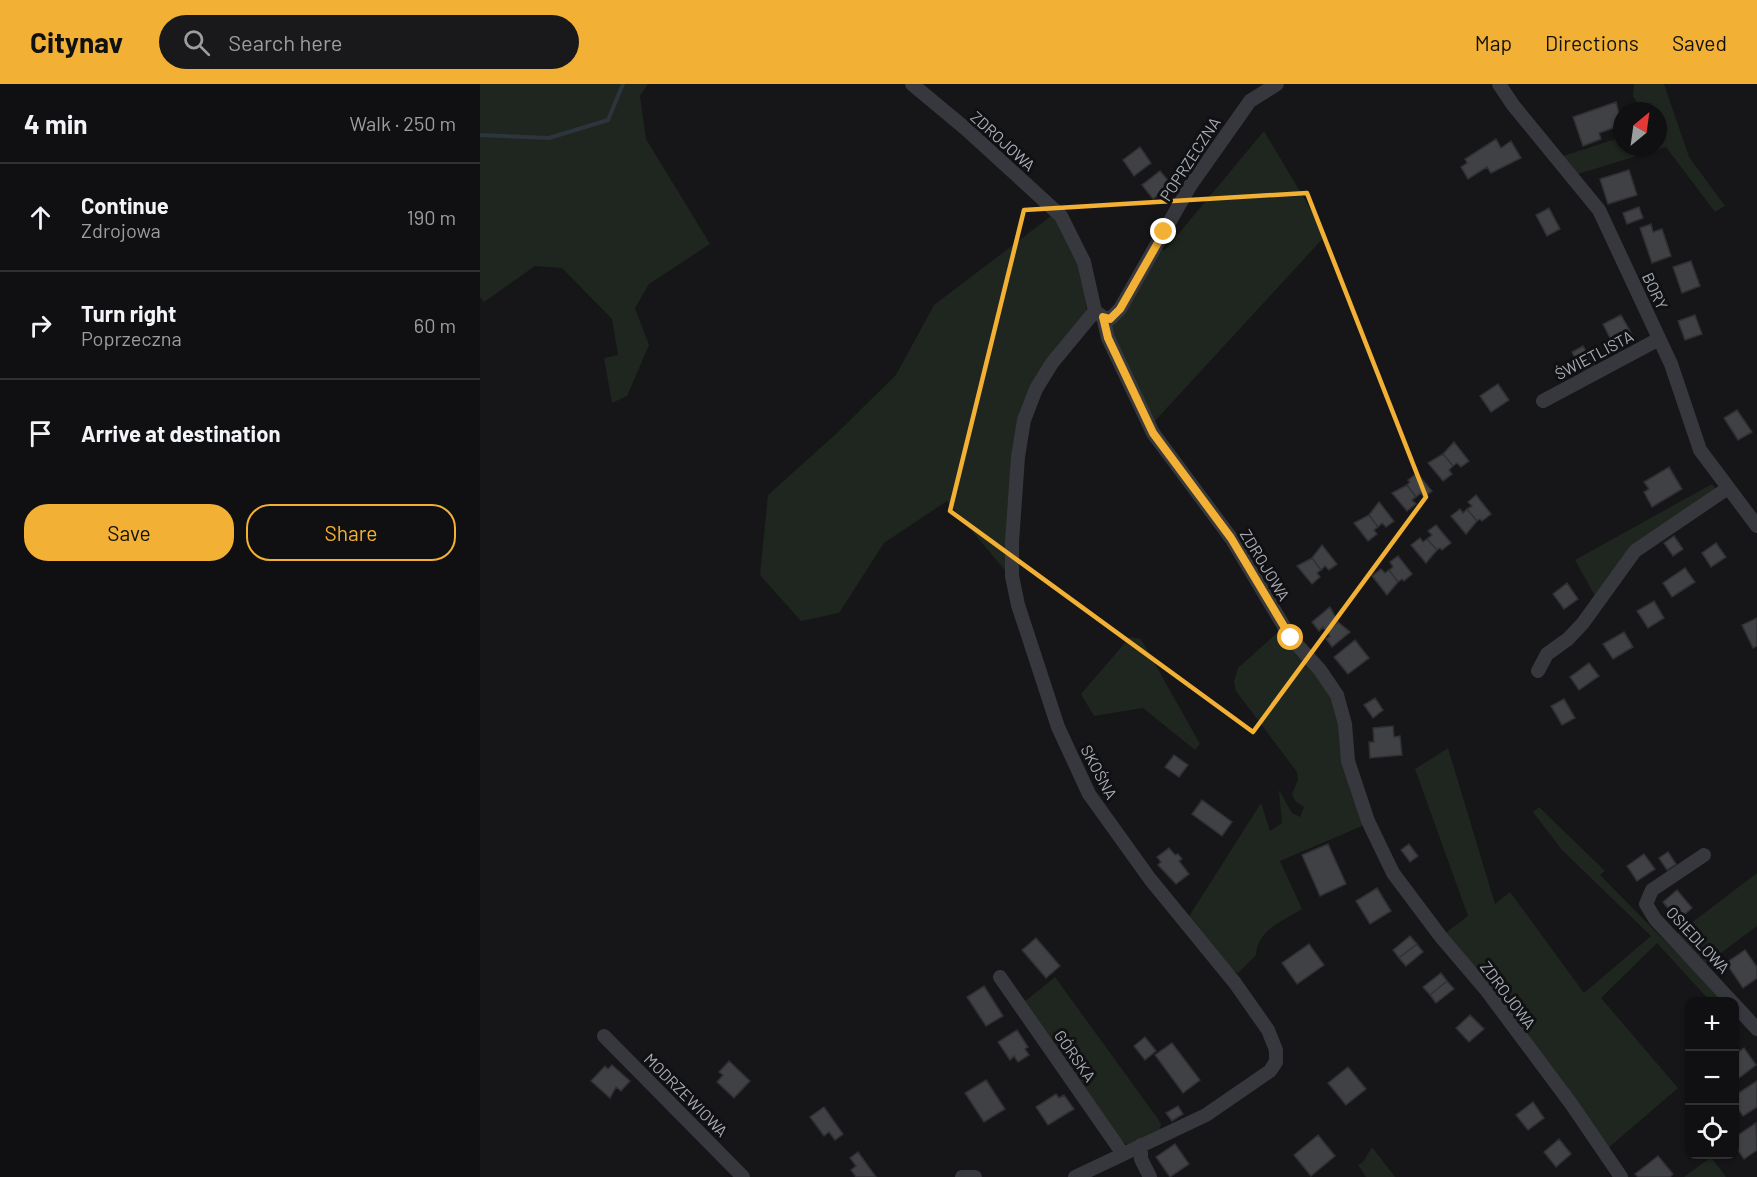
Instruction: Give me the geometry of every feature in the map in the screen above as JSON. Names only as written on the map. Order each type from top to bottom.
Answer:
[{"type":"street","name":"ZDROJOWA","points":[[912,84],[966,129],[1061,216],[1084,262],[1108,338],[1153,433],[1231,538],[1291,638],[1320,670],[1337,695],[1345,724],[1348,761],[1368,821],[1393,873],[1441,937],[1487,991],[1572,1105],[1621,1177]]},
{"type":"street","name":"POPRZECZNA","points":[[1099,314],[1110,319],[1120,309],[1190,186],[1250,101],[1276,84]]},
{"type":"street","name":"BORY","points":[[1499,84],[1513,105],[1599,210],[1671,364],[1700,450],[1757,526]]},
{"type":"street","name":"SKOŚNA","points":[[1075,1177],[1206,1115],[1249,1087],[1270,1071],[1276,1062],[1276,1050],[1268,1030],[1235,983],[1150,879],[1089,794],[1058,727],[1018,605],[1012,576],[1012,542],[1018,457],[1024,420],[1036,389],[1047,372],[1099,314]]},
{"type":"street","name":"ŚWIETLISTA","points":[[1544,401],[1659,339]]},
{"type":"street","points":[[1538,671],[1547,654],[1568,639],[1583,623],[1635,551],[1728,488]]},
{"type":"street","name":"OSIEDLOWA","points":[[1704,855],[1652,890],[1646,904],[1655,919],[1727,997]]},
{"type":"street","name":"GÓRSKA","points":[[1000,977],[1123,1154]]},
{"type":"street","name":"OSIEDLOWA","points":[[1739,1010],[1757,1029]]},
{"type":"street","name":"MODRZEWIOWA","points":[[604,1036],[744,1177]]},
{"type":"street","points":[[1141,1145],[1141,1159],[1150,1177]]},
{"type":"street","points":[[962,1177],[975,1177]]},
{"type":"highlighted area","points":[[1307,193],[1426,497],[1253,732],[950,511],[1024,210]]},
{"type":"shaded area","points":[[480,84],[648,84],[640,96],[646,139],[710,244],[649,284],[635,308],[649,345],[627,396],[612,403],[604,358],[618,355],[612,319],[562,268],[535,266],[484,302],[480,297]]},
{"type":"shaded area","points":[[1634,84],[1664,84],[1689,157],[1725,206],[1715,212],[1667,148],[1667,102],[1637,102],[1633,96]]},
{"type":"shaded area","points":[[1264,131],[1326,235],[1154,422],[1117,352],[1111,327],[1157,249],[1165,250]]},
{"type":"shaded area","points":[[1613,140],[1613,156],[1637,156],[1578,174],[1563,156]]},
{"type":"shaded area","points":[[1055,213],[1081,262],[1087,312],[1027,399],[1009,575],[947,501],[884,543],[839,613],[801,621],[760,575],[768,495],[837,433],[896,375],[934,305]]},
{"type":"shaded area","points":[[1712,484],[1717,490],[1633,549],[1595,596],[1575,560]]},
{"type":"shaded area","points":[[1278,632],[1283,634],[1334,695],[1340,720],[1343,759],[1362,826],[1280,861],[1302,909],[1279,922],[1266,933],[1257,946],[1256,955],[1238,973],[1228,968],[1188,918],[1261,803],[1270,831],[1282,823],[1279,790],[1292,813],[1300,817],[1304,807],[1295,801],[1292,794],[1298,780],[1297,772],[1236,691],[1234,682],[1238,668]]},
{"type":"shaded area","points":[[1130,637],[1141,639],[1200,744],[1195,750],[1143,708],[1094,716],[1081,694]]},
{"type":"shaded area","points":[[1448,748],[1495,904],[1510,892],[1584,993],[1651,936],[1562,850],[1533,812],[1539,807],[1605,871],[1600,875],[1720,997],[1706,997],[1657,943],[1601,998],[1678,1088],[1607,1149],[1444,934],[1468,916],[1415,769]]},
{"type":"shaded area","points":[[1757,873],[1757,926],[1705,965],[1677,934]]},
{"type":"shaded area","points":[[1055,977],[1158,1119],[1161,1124],[1159,1133],[1129,1146],[1119,1139],[1023,1003]]},
{"type":"shaded area","points":[[1372,1147],[1395,1177],[1366,1177],[1358,1165],[1363,1162]]},
{"type":"shaded area","points":[[1708,1159],[1712,1159],[1726,1177],[1684,1177]]},
{"type":"building","points":[[1613,103],[1613,128],[1599,133],[1601,139],[1583,146],[1573,117]]},
{"type":"building","points":[[1496,139],[1501,148],[1511,141],[1521,158],[1491,173],[1487,167],[1468,179],[1461,167],[1467,163],[1465,159]]},
{"type":"building","points":[[1140,147],[1151,163],[1134,176],[1123,160]]},
{"type":"building","points":[[1629,170],[1637,195],[1608,204],[1600,179]]},
{"type":"building","points":[[1160,171],[1171,184],[1153,199],[1142,185]]},
{"type":"building","points":[[1639,207],[1643,218],[1627,224],[1623,213]]},
{"type":"building","points":[[1549,208],[1560,229],[1547,236],[1536,215]]},
{"type":"building","points":[[1651,224],[1653,232],[1662,229],[1671,256],[1652,263],[1640,228]]},
{"type":"building","points":[[1691,261],[1700,286],[1682,293],[1673,267]]},
{"type":"building","points":[[1621,315],[1633,336],[1614,346],[1603,324]]},
{"type":"building","points":[[1695,315],[1702,334],[1685,340],[1678,321]]},
{"type":"building","points":[[1583,346],[1594,365],[1582,371],[1572,352]]},
{"type":"building","points":[[1498,384],[1509,400],[1491,412],[1480,396]]},
{"type":"building","points":[[1737,410],[1752,432],[1738,440],[1724,418]]},
{"type":"building","points":[[1454,442],[1469,461],[1461,467],[1457,463],[1453,466],[1443,454]]},
{"type":"building","points":[[1443,454],[1453,466],[1449,470],[1452,474],[1443,481],[1428,463]]},
{"type":"building","points":[[1669,467],[1682,489],[1652,507],[1644,492],[1649,489],[1644,482]]},
{"type":"building","points":[[1417,473],[1432,491],[1424,497],[1421,493],[1416,497],[1407,485],[1410,482],[1408,480]]},
{"type":"building","points":[[1407,485],[1416,497],[1412,500],[1416,504],[1407,511],[1392,493]]},
{"type":"building","points":[[1476,495],[1491,514],[1482,521],[1480,519],[1477,521],[1467,509],[1472,506],[1468,502]]},
{"type":"building","points":[[1379,502],[1394,521],[1386,527],[1382,523],[1378,527],[1369,515]]},
{"type":"building","points":[[1460,509],[1463,513],[1467,509],[1477,521],[1466,534],[1451,516]]},
{"type":"building","points":[[1369,515],[1378,527],[1374,530],[1377,534],[1368,541],[1354,523]]},
{"type":"building","points":[[1436,525],[1451,543],[1442,550],[1440,548],[1437,550],[1427,539],[1432,535],[1428,531]]},
{"type":"building","points":[[1674,536],[1683,549],[1673,556],[1664,543]]},
{"type":"building","points":[[1420,538],[1423,542],[1427,539],[1437,550],[1426,563],[1411,545]]},
{"type":"building","points":[[1716,543],[1726,557],[1711,567],[1702,553]]},
{"type":"building","points":[[1322,545],[1337,564],[1329,570],[1325,566],[1321,570],[1312,558]]},
{"type":"building","points":[[1398,556],[1412,574],[1404,581],[1402,579],[1398,582],[1389,570],[1393,567],[1390,562]]},
{"type":"building","points":[[1312,558],[1321,570],[1317,573],[1320,577],[1312,584],[1297,566]]},
{"type":"building","points":[[1685,568],[1695,582],[1672,597],[1663,583]]},
{"type":"building","points":[[1381,569],[1385,573],[1389,570],[1398,582],[1387,595],[1372,576]]},
{"type":"building","points":[[1567,583],[1578,599],[1564,609],[1553,594]]},
{"type":"building","points":[[1654,601],[1664,618],[1648,628],[1637,611]]},
{"type":"building","points":[[1330,607],[1338,622],[1326,631],[1323,627],[1319,631],[1312,622]]},
{"type":"building","points":[[1757,618],[1757,646],[1753,648],[1742,625]]},
{"type":"building","points":[[1338,622],[1350,632],[1332,647],[1326,639],[1330,636],[1326,631]]},
{"type":"building","points":[[1624,632],[1633,647],[1613,659],[1603,644]]},
{"type":"building","points":[[1355,640],[1369,658],[1348,674],[1334,657]]},
{"type":"building","points":[[1589,663],[1599,676],[1579,690],[1570,677]]},
{"type":"building","points":[[1375,698],[1383,710],[1373,718],[1364,705]]},
{"type":"building","points":[[1564,699],[1575,718],[1562,725],[1551,706]]},
{"type":"building","points":[[1393,726],[1394,737],[1400,736],[1402,755],[1370,758],[1369,742],[1374,742],[1373,728]]},
{"type":"building","points":[[1174,755],[1188,765],[1179,777],[1165,767]]},
{"type":"building","points":[[1202,800],[1232,822],[1222,836],[1192,814]]},
{"type":"building","points":[[1328,844],[1346,884],[1320,896],[1302,855]]},
{"type":"building","points":[[1409,844],[1418,856],[1410,862],[1401,850]]},
{"type":"building","points":[[1169,848],[1182,859],[1179,861],[1189,874],[1176,884],[1158,865],[1161,862],[1157,857]]},
{"type":"building","points":[[1668,852],[1676,864],[1667,870],[1659,858]]},
{"type":"building","points":[[1644,854],[1655,869],[1637,881],[1627,866]]},
{"type":"building","points":[[1377,888],[1391,911],[1370,924],[1356,901]]},
{"type":"building","points":[[1677,890],[1692,908],[1678,920],[1663,902]]},
{"type":"building","points":[[1410,936],[1417,944],[1399,958],[1393,950]]},
{"type":"building","points":[[1036,938],[1060,966],[1046,978],[1022,950]]},
{"type":"building","points":[[1309,944],[1324,965],[1297,984],[1282,963]]},
{"type":"building","points":[[1417,944],[1423,952],[1406,966],[1399,958]]},
{"type":"building","points":[[1745,950],[1757,967],[1757,978],[1743,988],[1726,963]]},
{"type":"building","points":[[1441,973],[1447,981],[1430,995],[1423,987]]},
{"type":"building","points":[[1447,981],[1454,989],[1436,1003],[1430,995]]},
{"type":"building","points":[[984,986],[1003,1016],[986,1026],[967,997]]},
{"type":"building","points":[[1470,1015],[1484,1029],[1469,1042],[1456,1028]]},
{"type":"building","points":[[1017,1030],[1028,1047],[1025,1049],[1029,1055],[1018,1062],[1014,1056],[1010,1060],[998,1042]]},
{"type":"building","points":[[1145,1037],[1156,1051],[1145,1060],[1134,1046]]},
{"type":"building","points":[[1172,1043],[1200,1080],[1183,1093],[1155,1055]]},
{"type":"building","points":[[1744,1048],[1756,1065],[1739,1078],[1739,1052]]},
{"type":"building","points":[[729,1061],[750,1081],[734,1098],[717,1082],[723,1075],[719,1072]]},
{"type":"building","points":[[612,1065],[630,1081],[621,1091],[616,1087],[610,1098],[591,1081],[605,1066],[608,1069]]},
{"type":"building","points":[[1348,1067],[1366,1089],[1346,1105],[1328,1083]]},
{"type":"building","points":[[986,1080],[1005,1109],[984,1122],[965,1093]]},
{"type":"building","points":[[1757,1081],[1757,1107],[1743,1116],[1739,1110],[1739,1093]]},
{"type":"building","points":[[1056,1094],[1059,1098],[1064,1095],[1074,1109],[1048,1125],[1036,1107]]},
{"type":"building","points":[[1533,1102],[1544,1118],[1528,1130],[1516,1115]]},
{"type":"building","points":[[1178,1106],[1183,1114],[1172,1121],[1166,1113]]},
{"type":"building","points":[[824,1107],[843,1134],[835,1140],[829,1132],[824,1136],[810,1117]]},
{"type":"building","points":[[1756,1123],[1757,1150],[1744,1159],[1739,1152],[1739,1135]]},
{"type":"building","points":[[1318,1135],[1335,1156],[1311,1176],[1294,1155]]},
{"type":"building","points":[[1559,1139],[1571,1154],[1556,1167],[1544,1152]]},
{"type":"building","points":[[1175,1144],[1189,1164],[1170,1177],[1156,1157]]},
{"type":"building","points":[[858,1152],[876,1177],[856,1177],[851,1170],[856,1166],[850,1158]]},
{"type":"building","points":[[1658,1156],[1673,1174],[1670,1177],[1638,1177],[1635,1174]]},
{"type":"waterway","points":[[480,135],[549,138],[608,120],[623,84]]},
{"type":"route","points":[[1164,232],[1120,309],[1110,319],[1103,317],[1108,338],[1153,433],[1231,538],[1291,638]]}]
